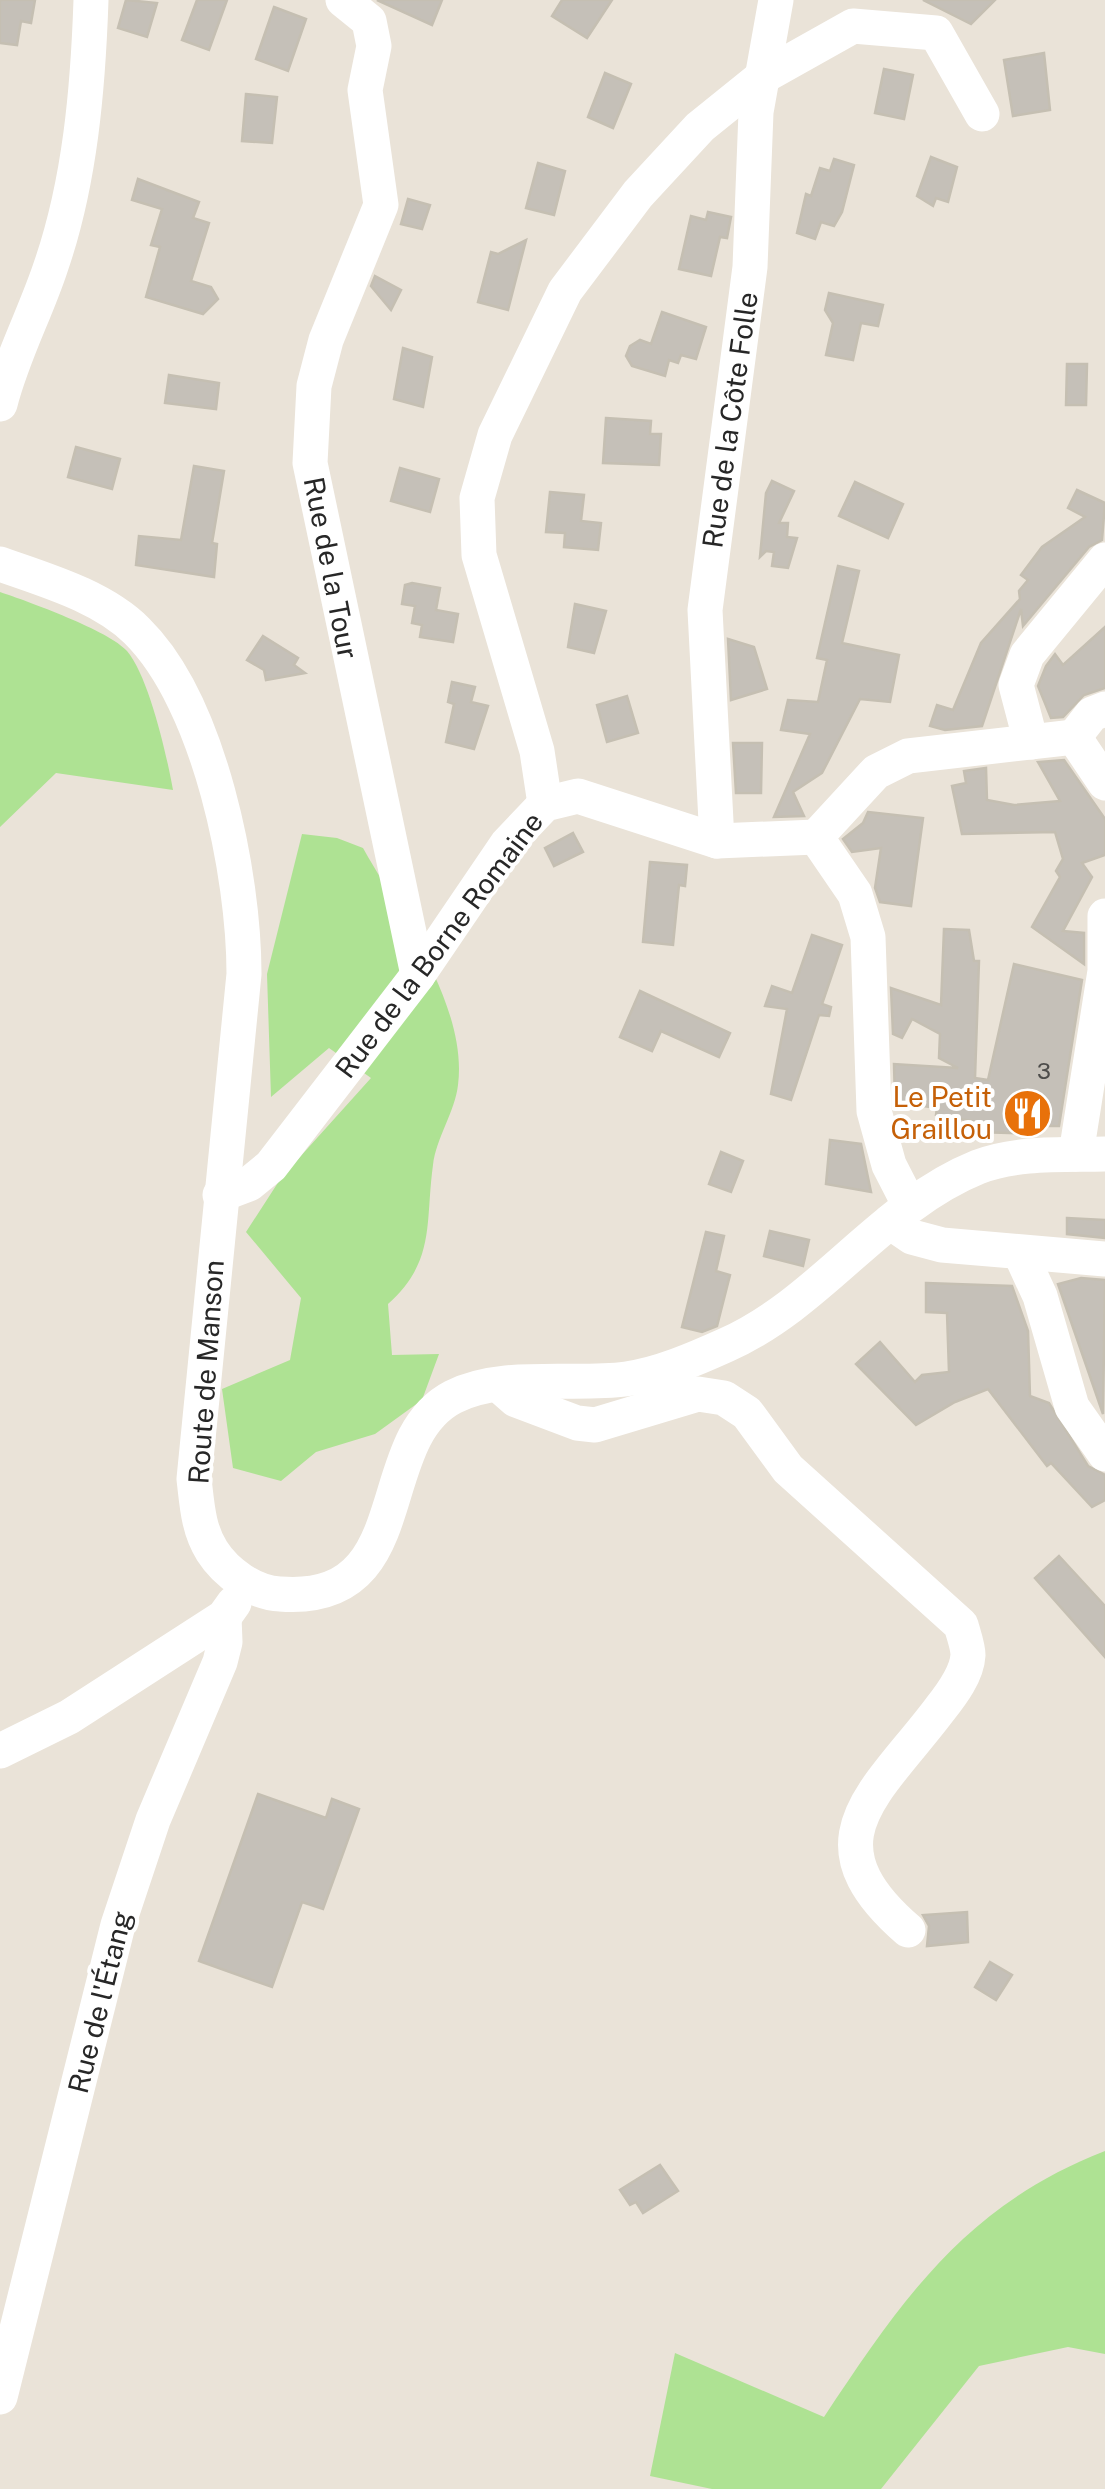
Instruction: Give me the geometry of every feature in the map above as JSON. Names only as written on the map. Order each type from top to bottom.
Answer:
[{"type":"street","points":[[0,404],[52,263],[67,202],[88,95],[92,0]]},
{"type":"street","name":"Rue de la Tour","points":[[343,0],[368,21],[374,46],[365,90],[381,205],[326,340],[314,386],[310,463],[418,975]]},
{"type":"street","name":"Rue de la Côte Folle","points":[[717,841],[705,610],[750,267],[756,112],[776,0]]},
{"type":"street","points":[[545,804],[537,751],[479,556],[477,498],[494,435],[565,291],[638,194],[700,126],[762,77],[853,26],[936,33],[982,114]]},
{"type":"street","points":[[1031,742],[1016,685],[1026,655],[1105,560]]},
{"type":"street","name":"Route de Manson","points":[[0,564],[80,596],[136,630],[167,671],[188,710],[214,782],[244,927],[244,974],[194,1479],[198,1519],[210,1548],[224,1567],[249,1584],[272,1594],[295,1596],[334,1588],[360,1569],[387,1526],[404,1467],[432,1412],[455,1396],[500,1386],[629,1379],[730,1344],[775,1315],[899,1213],[977,1167],[1032,1156],[1091,1154]]},
{"type":"street","points":[[1105,710],[1092,714],[1074,736],[908,756],[876,772],[816,837],[856,894],[868,936],[874,1111],[899,1213],[912,1237],[1020,1255],[1036,1250],[1105,1259]]},
{"type":"street","points":[[1074,736],[1105,783]]},
{"type":"street","name":"Rue de la Borne Romaine","points":[[220,1196],[250,1184],[271,1166],[418,975],[507,844],[545,804],[578,796],[717,841],[816,837]]},
{"type":"street","points":[[1091,1154],[1105,916]]},
{"type":"street","points":[[1020,1255],[1040,1296],[1072,1407],[1105,1454]]},
{"type":"street","points":[[500,1386],[516,1400],[577,1424],[595,1425],[698,1394],[724,1398],[747,1413],[788,1469],[961,1625],[968,1654],[957,1686],[862,1813],[854,1844],[857,1872],[874,1901],[908,1930]]},
{"type":"street","points":[[0,1752],[69,1717],[224,1617],[249,1584]]},
{"type":"street","name":"Rue de l'Étang","points":[[0,2397],[118,1925],[153,1820],[220,1662],[226,1642],[224,1617]]},
{"type":"green space","points":[[0,592],[86,626],[127,651],[150,697],[173,790],[56,773],[0,827]]},
{"type":"green space","points":[[302,834],[337,838],[363,848],[412,931],[442,993],[453,1024],[458,1085],[435,1155],[421,1256],[403,1288],[388,1304],[392,1355],[439,1354],[422,1400],[375,1434],[316,1452],[281,1481],[233,1468],[222,1389],[290,1360],[301,1298],[246,1232],[281,1178],[371,1078],[329,1048],[271,1097],[267,974]]},
{"type":"green space","points":[[1105,2151],[1105,2354],[1068,2347],[979,2366],[881,2489],[712,2489],[650,2476],[675,2353],[824,2417],[882,2333],[942,2260],[1014,2199],[1056,2173]]},
{"type":"building","points":[[0,0],[35,0],[31,23],[21,21],[17,45],[0,43]]},
{"type":"building","points":[[126,0],[157,3],[147,37],[118,28]]},
{"type":"building","points":[[197,0],[227,0],[209,50],[182,40]]},
{"type":"building","points":[[377,0],[442,0],[432,25]]},
{"type":"building","points":[[562,0],[612,0],[587,38],[552,16]]},
{"type":"building","points":[[923,0],[995,0],[971,24]]},
{"type":"building","points":[[274,7],[306,19],[288,71],[256,59]]},
{"type":"building","points":[[1044,53],[1050,110],[1013,116],[1004,60]]},
{"type":"building","points":[[884,69],[913,75],[904,119],[875,113]]},
{"type":"building","points":[[605,73],[631,84],[613,128],[588,117]]},
{"type":"building","points":[[246,94],[277,97],[272,143],[242,141]]},
{"type":"building","points":[[931,157],[957,167],[948,202],[936,198],[933,206],[917,196]]},
{"type":"building","points":[[834,159],[854,165],[842,212],[834,226],[821,222],[815,239],[797,233],[806,194],[811,196],[820,168],[830,171]]},
{"type":"building","points":[[538,163],[565,171],[554,215],[526,208]]},
{"type":"building","points":[[138,179],[199,202],[193,218],[209,223],[191,281],[211,287],[218,299],[203,314],[146,297],[160,247],[151,245],[162,209],[132,200]]},
{"type":"building","points":[[408,199],[430,205],[422,229],[401,224]]},
{"type":"building","points":[[708,212],[731,217],[727,238],[720,237],[711,276],[679,269],[691,216],[706,220]]},
{"type":"building","points":[[526,240],[508,310],[478,302],[491,252],[498,254]]},
{"type":"building","points":[[375,276],[401,290],[391,310],[371,286]]},
{"type":"building","points":[[829,293],[883,305],[878,326],[861,323],[853,360],[826,355],[833,323],[825,310]]},
{"type":"building","points":[[662,312],[706,327],[696,359],[681,355],[678,363],[669,360],[665,376],[632,366],[626,356],[630,346],[640,340],[651,344]]},
{"type":"building","points":[[403,348],[432,357],[423,407],[394,399]]},
{"type":"building","points":[[1067,364],[1087,364],[1086,405],[1066,405]]},
{"type":"building","points":[[169,375],[219,383],[216,409],[165,403]]},
{"type":"building","points":[[606,418],[651,421],[650,434],[661,434],[659,465],[603,463]]},
{"type":"building","points":[[76,447],[120,459],[112,489],[68,477]]},
{"type":"building","points":[[194,466],[224,471],[212,543],[217,544],[214,577],[136,565],[139,536],[181,540]]},
{"type":"building","points":[[400,468],[439,479],[430,512],[391,501]]},
{"type":"building","points":[[772,481],[794,491],[779,523],[788,523],[787,537],[797,538],[788,568],[772,566],[774,552],[766,551],[760,557],[766,493]]},
{"type":"building","points":[[855,482],[903,504],[888,538],[839,516]]},
{"type":"building","points":[[1077,490],[1105,503],[1102,540],[1089,547],[1023,626],[1021,609],[982,726],[945,730],[930,726],[937,705],[953,710],[981,643],[1020,599],[1019,591],[1028,580],[1021,575],[1042,547],[1085,517],[1068,508]]},
{"type":"building","points":[[550,492],[584,495],[581,521],[601,523],[598,550],[564,547],[565,533],[546,532]]},
{"type":"building","points":[[838,566],[859,571],[842,643],[899,655],[890,702],[860,699],[822,773],[793,792],[804,816],[774,817],[810,734],[781,730],[788,700],[818,702],[827,660],[817,658]]},
{"type":"building","points":[[405,585],[440,588],[436,610],[458,614],[453,642],[420,637],[422,625],[412,623],[415,606],[402,604]]},
{"type":"building","points":[[575,604],[606,611],[594,653],[568,647]]},
{"type":"building","points":[[1105,627],[1105,688],[1084,695],[1063,717],[1051,718],[1038,686],[1046,666],[1055,654],[1063,665]]},
{"type":"building","points":[[263,636],[298,658],[294,665],[305,673],[266,680],[264,670],[247,660]]},
{"type":"building","points":[[728,639],[754,647],[767,689],[731,700]]},
{"type":"building","points":[[452,682],[475,687],[471,702],[488,706],[474,749],[446,742],[454,704],[448,702]]},
{"type":"building","points":[[627,696],[638,733],[607,742],[597,705]]},
{"type":"building","points":[[733,743],[762,743],[761,793],[736,793]]},
{"type":"building","points":[[1064,760],[1105,819],[1105,855],[1082,863],[1092,877],[1063,931],[1084,933],[1084,964],[1032,927],[1060,877],[1056,871],[1063,859],[1055,832],[962,834],[952,786],[966,783],[964,771],[986,768],[987,800],[1014,805],[1060,801],[1038,762]]},
{"type":"building","points":[[868,812],[923,818],[911,906],[880,902],[875,888],[881,848],[852,852],[843,839],[863,823]]},
{"type":"building","points":[[573,833],[583,852],[554,866],[545,848]]},
{"type":"building","points":[[650,862],[687,865],[685,886],[679,885],[673,945],[643,942]]},
{"type":"building","points":[[944,929],[969,930],[974,961],[979,961],[975,1078],[988,1080],[1014,964],[1082,980],[1059,1126],[1040,1126],[1039,1134],[976,1132],[978,1122],[936,1115],[937,1108],[895,1102],[894,1064],[958,1068],[939,1058],[940,1034],[912,1019],[902,1038],[893,1034],[891,988],[941,1005]]},
{"type":"building","points":[[812,935],[842,945],[822,1004],[831,1007],[829,1016],[819,1015],[791,1100],[771,1094],[787,1009],[765,1006],[772,986],[792,993]]},
{"type":"building","points":[[640,991],[730,1033],[719,1057],[661,1031],[652,1051],[620,1037]]},
{"type":"building","points":[[830,1140],[861,1144],[871,1192],[826,1184]]},
{"type":"building","points":[[721,1152],[743,1161],[731,1192],[709,1184]]},
{"type":"building","points":[[1067,1218],[1105,1220],[1105,1238],[1067,1234]]},
{"type":"building","points":[[770,1231],[809,1240],[803,1266],[764,1256]]},
{"type":"building","points":[[706,1232],[724,1236],[716,1271],[730,1275],[717,1326],[702,1332],[682,1327]]},
{"type":"building","points":[[1081,1278],[1105,1280],[1103,1414],[1058,1284]]},
{"type":"building","points":[[926,1283],[1012,1286],[1028,1331],[1030,1396],[1049,1403],[1088,1466],[1105,1475],[1105,1500],[1092,1507],[1051,1463],[1047,1466],[988,1389],[955,1402],[916,1425],[856,1364],[880,1342],[915,1382],[922,1375],[949,1372],[947,1313],[926,1312]]},
{"type":"building","points":[[1059,1556],[1105,1606],[1105,1657],[1035,1578]]},
{"type":"building","points":[[258,1794],[326,1818],[332,1799],[359,1809],[323,1909],[302,1902],[272,1987],[199,1961]]},
{"type":"building","points":[[967,1912],[968,1942],[927,1946],[929,1926],[923,1915]]},
{"type":"building","points":[[990,1962],[1012,1975],[996,2000],[975,1987]]},
{"type":"building","points":[[660,2165],[678,2191],[643,2213],[636,2202],[630,2205],[620,2190]]},
{"type":"place","name":"Le Petit Graillou","points":[[1027,1113]]}]
